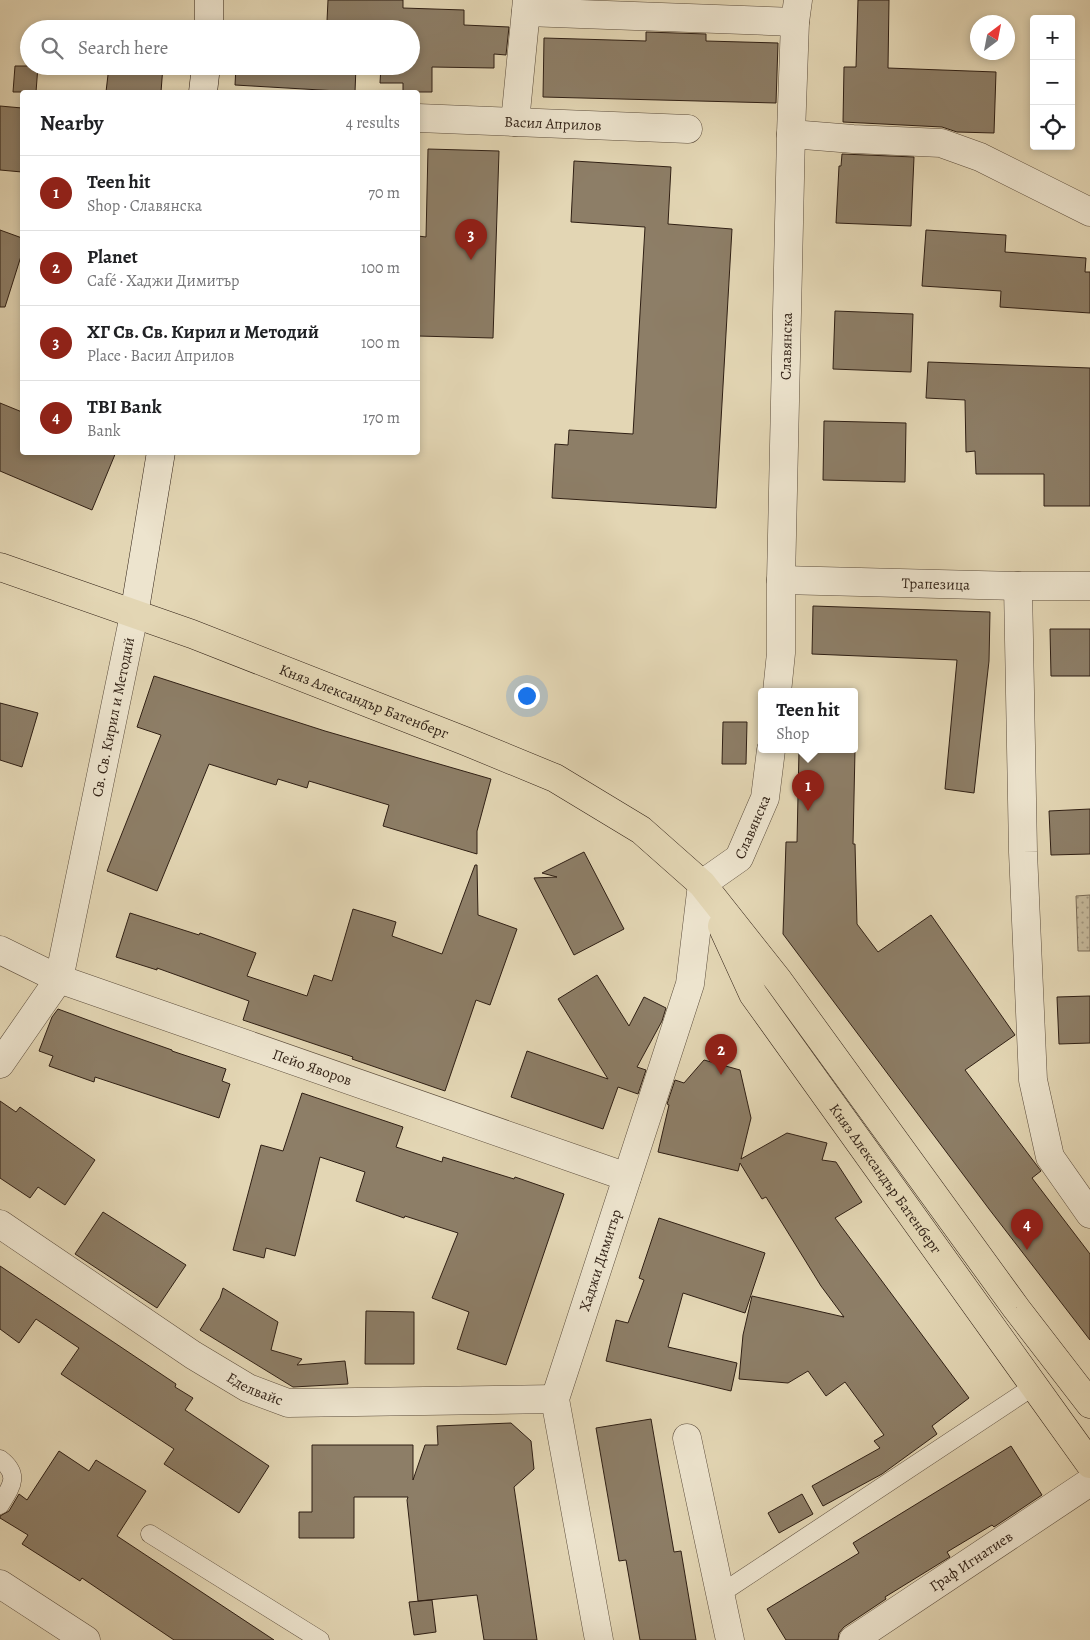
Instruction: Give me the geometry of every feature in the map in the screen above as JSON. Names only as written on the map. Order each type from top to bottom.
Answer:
[{"type":"main road","name":"Княз Александър Батенберг","points":[[0,567],[201,638],[465,741],[555,778],[641,830],[702,884],[778,980],[1016,1308],[1090,1404]]},
{"type":"main road","name":"Княз Александър Батенберг","points":[[702,884],[753,994],[1090,1464]]},
{"type":"street","points":[[209,0],[209,20]]},
{"type":"street","points":[[515,122],[527,6],[796,11]]},
{"type":"street","name":"Славянска","points":[[778,688],[782,653],[781,580],[791,134],[796,11]]},
{"type":"street","points":[[203,90],[205,75]]},
{"type":"street","name":"Васил Априлов","points":[[420,118],[688,129]]},
{"type":"street","points":[[791,134],[940,143],[980,157],[1090,212]]},
{"type":"street","name":"Св. Св. Кирил и Методий","points":[[59,979],[134,615],[161,455]]},
{"type":"street","name":"Трапезица","points":[[781,580],[1090,586]]},
{"type":"street","points":[[1018,586],[1023,852],[1033,1080],[1050,1157],[1090,1214]]},
{"type":"street","name":"Славянска","points":[[702,884],[740,858],[765,798],[770,753]]},
{"type":"street","name":"Хаджи Димитър","points":[[599,1640],[555,1398],[690,984],[702,884]]},
{"type":"street","name":"Пейо Яворов","points":[[0,950],[59,979],[627,1177]]},
{"type":"street","points":[[0,1064],[59,979]]},
{"type":"street","name":"Еделвайс","points":[[0,1224],[194,1355],[248,1388],[288,1403],[555,1398]]},
{"type":"street","points":[[687,1438],[730,1640]]},
{"type":"street","name":"Граф Игнатиев","points":[[857,1639],[1090,1482]]},
{"type":"street","points":[[0,1584],[86,1640]]},
{"type":"lane","points":[[720,1594],[1034,1386]]},
{"type":"lane","points":[[0,1459],[10,1470],[12,1484],[0,1505]]},
{"type":"lane","points":[[150,1534],[320,1640]]},
{"type":"shaded area","points":[[1090,895],[1090,951],[1078,951],[1076,896]]},
{"type":"building","points":[[328,0],[403,0],[403,8],[464,10],[464,25],[509,27],[506,55],[494,54],[494,68],[432,67],[432,92],[403,90],[403,83],[380,83],[380,75],[420,75],[420,20],[327,20]]},
{"type":"building","points":[[858,0],[889,0],[888,68],[996,72],[994,133],[957,132],[942,127],[843,122],[844,67],[856,67]]},
{"type":"building","points":[[646,32],[706,34],[706,41],[778,43],[776,103],[543,97],[544,38],[646,41]]},
{"type":"building","points":[[15,66],[20,66],[20,75],[37,75],[36,90],[13,92]]},
{"type":"building","points":[[108,75],[162,75],[161,90],[106,90]]},
{"type":"building","points":[[236,75],[356,75],[355,90],[235,85]]},
{"type":"building","points":[[0,106],[20,108],[20,172],[0,170]]},
{"type":"building","points":[[428,149],[499,151],[493,338],[420,336],[420,236],[426,237]]},
{"type":"building","points":[[842,154],[914,157],[911,226],[836,223],[839,166],[841,166]]},
{"type":"building","points":[[574,161],[671,167],[668,224],[732,229],[716,508],[552,498],[555,444],[568,445],[569,430],[633,434],[645,227],[571,222]]},
{"type":"building","points":[[0,230],[20,237],[20,259],[5,307],[0,307]]},
{"type":"building","points":[[926,230],[1006,235],[1005,252],[1086,258],[1085,272],[1090,272],[1090,313],[1000,307],[1001,291],[922,286]]},
{"type":"building","points":[[835,311],[913,314],[911,372],[833,369]]},
{"type":"building","points":[[928,362],[1090,368],[1090,506],[1044,506],[1044,474],[976,474],[975,451],[966,452],[965,400],[926,398]]},
{"type":"building","points":[[0,403],[20,411],[20,455],[115,455],[92,510],[0,471]]},
{"type":"building","points":[[824,421],[906,423],[905,482],[823,480]]},
{"type":"building","points":[[813,606],[990,612],[989,661],[974,793],[945,789],[957,660],[812,654]]},
{"type":"building","points":[[1050,629],[1090,629],[1090,676],[1051,676]]},
{"type":"building","points":[[154,676],[325,731],[491,779],[477,831],[477,854],[383,826],[389,805],[309,781],[307,788],[278,779],[276,785],[209,764],[157,891],[107,871],[161,735],[137,727]]},
{"type":"building","points":[[0,703],[38,713],[22,767],[0,760]]},
{"type":"building","points":[[723,722],[747,722],[746,764],[722,764]]},
{"type":"building","points":[[799,753],[855,753],[853,844],[855,844],[857,924],[878,952],[931,915],[1015,1035],[965,1070],[1041,1171],[1032,1178],[1090,1254],[1090,1340],[989,1209],[783,934],[786,842],[797,842]]},
{"type":"building","points":[[1090,809],[1090,854],[1051,855],[1049,811]]},
{"type":"building","points":[[584,852],[624,929],[574,955],[534,878],[557,877],[542,873]]},
{"type":"building","points":[[475,865],[477,865],[478,915],[517,929],[490,1005],[476,1000],[445,1091],[352,1059],[353,1057],[243,1020],[249,1001],[157,968],[157,970],[116,957],[130,913],[199,935],[200,933],[256,953],[247,976],[307,996],[314,975],[332,981],[353,909],[396,922],[392,936],[442,954]]},
{"type":"building","points":[[597,975],[629,1026],[644,997],[666,1008],[662,1021],[637,1067],[646,1070],[638,1094],[618,1087],[603,1129],[511,1097],[527,1051],[608,1079],[558,999]]},
{"type":"building","points":[[1090,996],[1090,1043],[1059,1044],[1057,997]]},
{"type":"building","points":[[58,1009],[226,1069],[222,1081],[230,1084],[219,1118],[95,1077],[94,1082],[49,1066],[53,1056],[39,1051],[52,1017]]},
{"type":"building","points":[[704,1060],[740,1070],[751,1118],[741,1159],[787,1133],[827,1143],[822,1160],[836,1162],[862,1202],[835,1218],[969,1398],[932,1426],[937,1434],[882,1474],[823,1506],[812,1486],[880,1448],[874,1441],[884,1435],[845,1382],[826,1396],[808,1371],[788,1383],[739,1379],[743,1335],[752,1296],[844,1317],[821,1286],[766,1197],[762,1199],[740,1163],[738,1171],[658,1152],[669,1105],[667,1104],[675,1080],[684,1083]]},
{"type":"building","points":[[302,1093],[403,1127],[396,1147],[442,1162],[443,1157],[514,1179],[515,1177],[564,1194],[506,1365],[457,1349],[469,1312],[432,1298],[458,1233],[405,1216],[404,1218],[356,1201],[365,1172],[320,1157],[295,1256],[266,1248],[264,1258],[233,1250],[261,1145],[283,1151]]},
{"type":"building","points":[[0,1101],[16,1112],[20,1107],[95,1160],[65,1205],[38,1187],[30,1198],[0,1178]]},
{"type":"building","points":[[103,1212],[186,1265],[157,1308],[75,1254]]},
{"type":"building","points":[[659,1218],[765,1253],[745,1313],[683,1293],[668,1347],[737,1363],[731,1391],[606,1361],[616,1320],[628,1323],[644,1280],[639,1278]]},
{"type":"building","points":[[0,1266],[176,1384],[175,1387],[193,1398],[185,1410],[269,1466],[239,1513],[164,1464],[174,1449],[61,1374],[79,1348],[36,1319],[19,1343],[0,1329]]},
{"type":"building","points":[[223,1288],[278,1322],[271,1350],[302,1359],[297,1365],[345,1361],[348,1384],[293,1387],[200,1330],[220,1298]]},
{"type":"building","points":[[366,1311],[414,1312],[414,1364],[365,1364]]},
{"type":"building","points":[[651,1419],[674,1552],[681,1551],[696,1640],[640,1640],[626,1560],[619,1561],[596,1428]]},
{"type":"building","points":[[511,1423],[531,1441],[534,1469],[514,1487],[537,1640],[484,1640],[477,1595],[418,1601],[408,1497],[354,1497],[354,1538],[299,1538],[299,1512],[312,1512],[312,1445],[413,1445],[413,1480],[425,1445],[438,1445],[437,1426]]},
{"type":"building","points":[[1011,1446],[1042,1495],[994,1527],[992,1525],[947,1552],[950,1557],[885,1597],[886,1599],[844,1627],[839,1633],[838,1640],[786,1640],[767,1609],[859,1553],[853,1543]]},
{"type":"building","points":[[59,1451],[89,1471],[96,1460],[146,1491],[117,1536],[274,1640],[174,1640],[82,1578],[80,1581],[22,1544],[28,1535],[0,1518],[0,1516],[9,1511],[19,1494],[27,1500]]},
{"type":"building","points":[[802,1494],[813,1514],[779,1533],[768,1513]]},
{"type":"building","points":[[432,1600],[436,1632],[414,1635],[409,1602]]},
{"type":"place","name":"ХГ Св. Св. Кирил и Методий","points":[[471,260]]},
{"type":"place","name":"Teen hit","points":[[808,811]]},
{"type":"place","name":"Planet","points":[[721,1075]]},
{"type":"place","name":"TBI Bank","points":[[1027,1250]]}]
